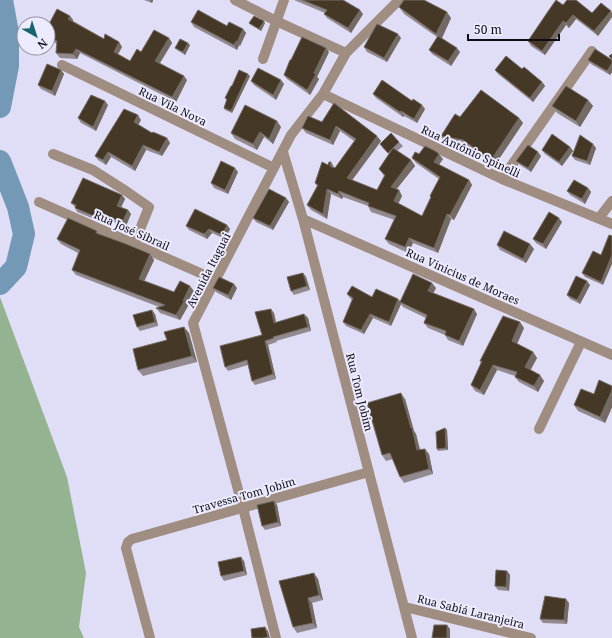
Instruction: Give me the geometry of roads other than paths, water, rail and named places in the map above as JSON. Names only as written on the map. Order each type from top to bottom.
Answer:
[{"type":"street","points":[[235,0],[276,21],[346,53]]},
{"type":"street","points":[[263,59],[284,0]]},
{"type":"street","name":"Avenida Itaguai","points":[[276,638],[243,508],[193,324],[291,135],[323,94],[346,53],[399,0]]},
{"type":"street","points":[[502,179],[592,52]]},
{"type":"street","name":"Rua Vila Nova","points":[[62,65],[274,168]]},
{"type":"street","name":"Rua Antônio Spinelli","points":[[323,94],[502,179],[612,224]]},
{"type":"street","name":"Rua Tom Jobim","points":[[283,152],[303,219],[405,606],[412,638]]},
{"type":"street","points":[[53,154],[93,170],[149,207],[134,244]]},
{"type":"street","points":[[599,218],[612,201]]},
{"type":"street","name":"Rua José Sibrail","points":[[39,202],[216,280]]},
{"type":"street","name":"Rua Vinicius de Moraes","points":[[303,219],[612,355]]},
{"type":"street","points":[[539,429],[581,342]]},
{"type":"street","name":"Travessa Tom Jobim","points":[[150,638],[126,548],[128,542],[132,538],[369,472]]},
{"type":"street","name":"Rua Sabiá Laranjeira","points":[[405,606],[531,638]]},
{"type":"waterway","points":[[0,107],[8,66],[8,33],[2,0]]},
{"type":"waterway","points":[[0,161],[18,207],[24,234],[16,267],[0,284]]}]
